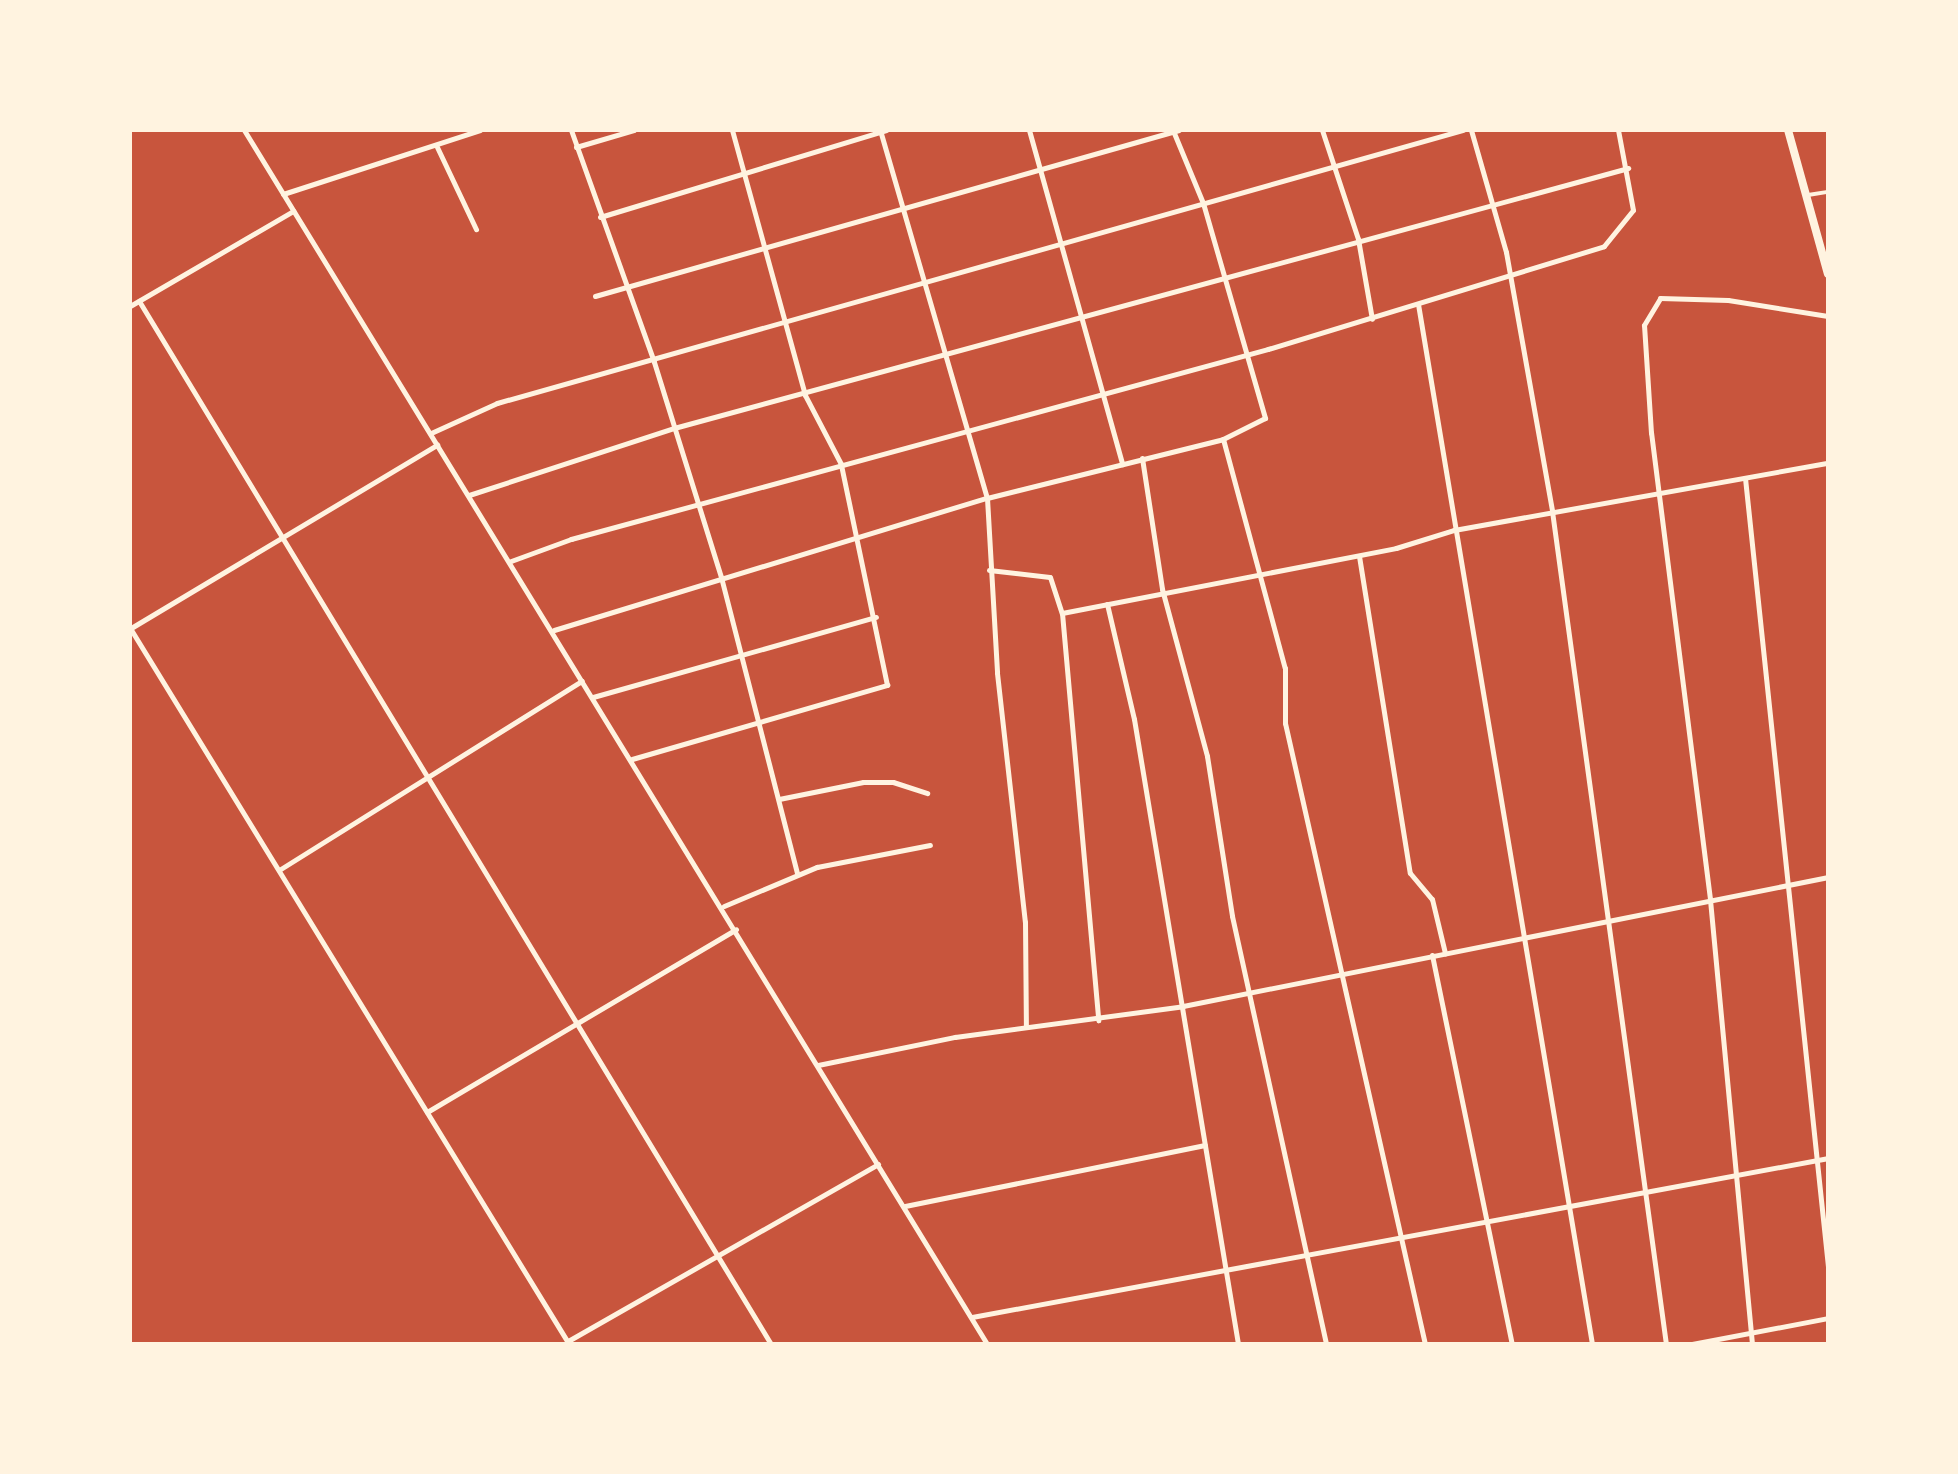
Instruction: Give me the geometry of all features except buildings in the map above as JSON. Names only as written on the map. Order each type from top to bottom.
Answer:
[{"type":"main road","points":[[1788,130],[1828,274]]},
{"type":"street","points":[[246,130],[987,1344]]},
{"type":"street","points":[[283,194],[480,130]]},
{"type":"street","points":[[572,130],[624,287],[654,362],[720,577],[797,874]]},
{"type":"street","points":[[576,147],[634,130]]},
{"type":"street","points":[[632,759],[887,684],[841,464],[805,394],[732,130]]},
{"type":"street","points":[[1029,130],[1122,464]]},
{"type":"street","points":[[1322,130],[1358,239],[1372,319]]},
{"type":"street","points":[[431,433],[497,403],[654,362],[785,320],[1467,130],[1492,203],[1510,275],[1552,511],[1666,1344]]},
{"type":"street","points":[[511,561],[696,504],[1372,319],[1612,242],[1633,210],[1618,130]]},
{"type":"street","points":[[600,217],[882,131],[986,498],[989,570],[1025,922],[1026,1027]]},
{"type":"street","points":[[554,630],[986,498],[1223,439],[1265,418],[1203,203],[1175,131],[595,296]]},
{"type":"street","points":[[437,147],[476,229]]},
{"type":"street","points":[[469,495],[674,428],[1628,168]]},
{"type":"street","points":[[1806,195],[1828,192]]},
{"type":"street","points":[[130,306],[294,211]]},
{"type":"street","points":[[1752,1344],[1710,899],[1660,491],[1644,325],[1660,298],[1728,300],[1828,316]]},
{"type":"street","points":[[138,301],[772,1344]]},
{"type":"street","points":[[1418,304],[1592,1344]]},
{"type":"street","points":[[1223,439],[1284,668],[1284,724],[1425,1344]]},
{"type":"street","points":[[438,445],[284,540],[130,628],[278,870],[568,1343],[878,1164]]},
{"type":"street","points":[[1142,458],[1162,590],[1207,756],[1232,916],[1252,992],[1326,1344]]},
{"type":"street","points":[[1062,614],[1162,590],[1261,576],[1358,556],[1454,530],[1828,463]]},
{"type":"street","points":[[1745,478],[1828,1267]]},
{"type":"street","points":[[1358,556],[1410,874],[1432,900],[1445,954]]},
{"type":"street","points":[[989,570],[1050,577],[1062,614],[1098,1020]]},
{"type":"street","points":[[1107,604],[1134,719],[1238,1344]]},
{"type":"street","points":[[592,697],[737,652],[876,617]]},
{"type":"street","points":[[278,870],[430,780],[582,681]]},
{"type":"street","points":[[778,800],[863,782],[893,782],[928,793]]},
{"type":"street","points":[[723,906],[797,874],[897,847],[930,845]]},
{"type":"street","points":[[818,1064],[1026,1027],[1183,1006],[1828,877]]},
{"type":"street","points":[[427,1112],[736,928]]},
{"type":"street","points":[[1432,955],[1512,1344]]},
{"type":"street","points":[[904,1206],[1206,1145]]},
{"type":"street","points":[[972,1317],[1828,1158]]},
{"type":"street","points":[[1692,1344],[1828,1318]]}]
